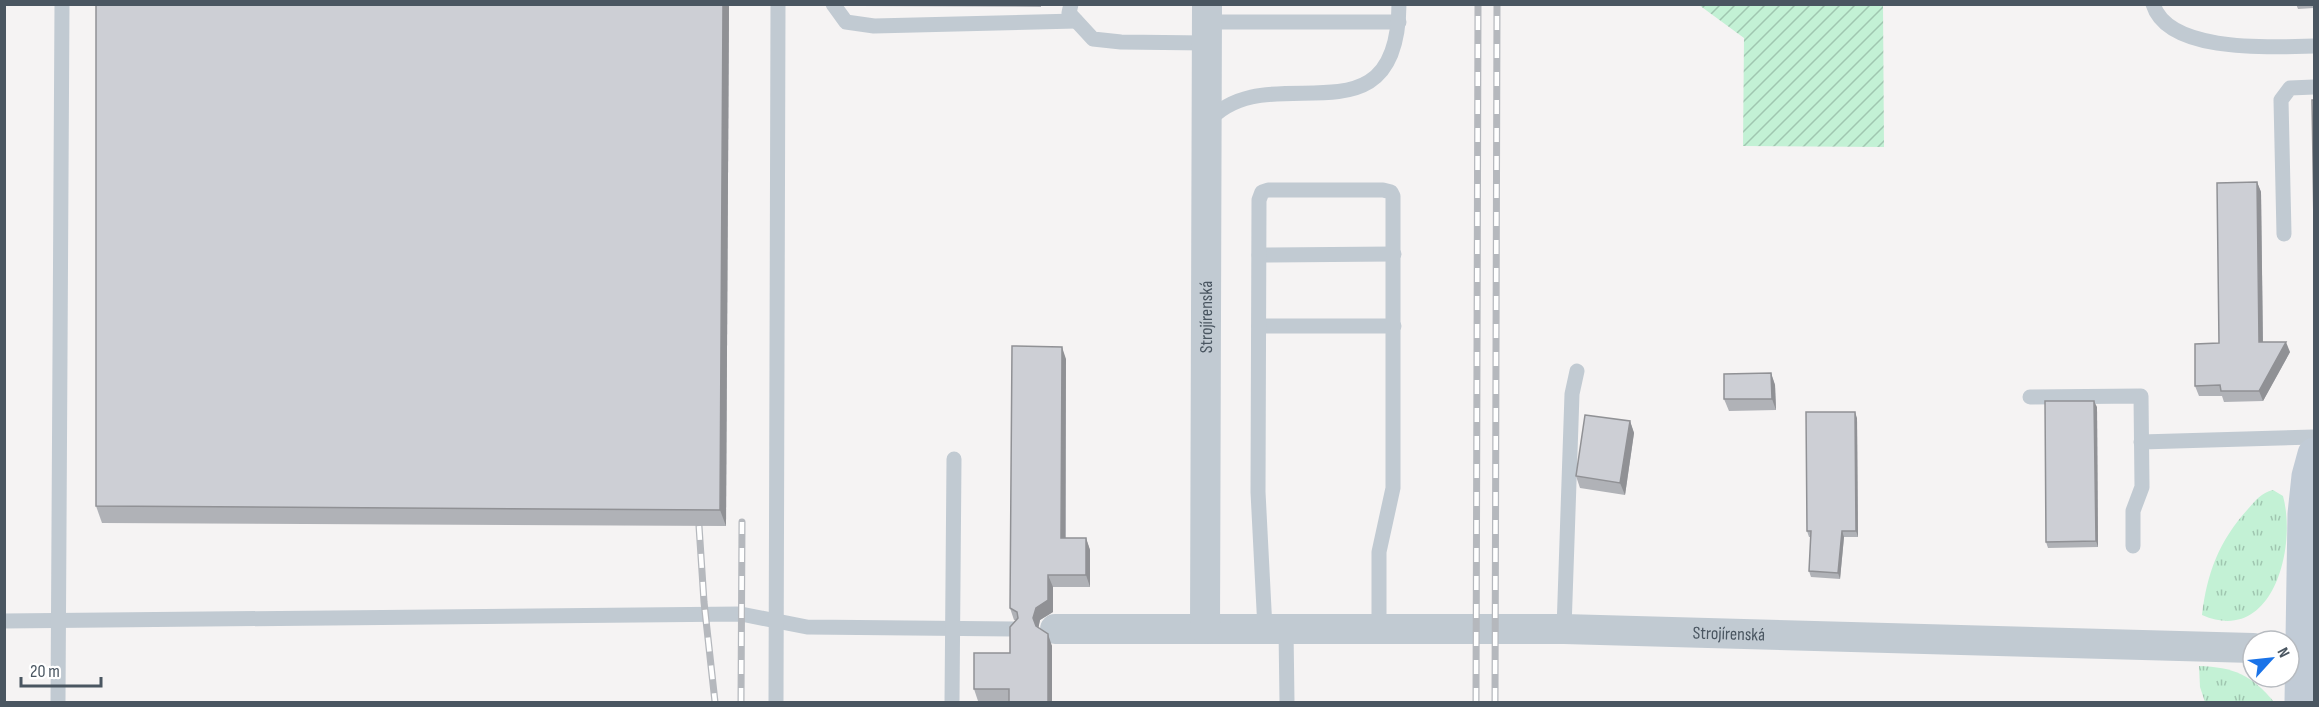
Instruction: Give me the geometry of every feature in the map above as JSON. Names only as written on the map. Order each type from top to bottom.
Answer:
[{"type":"street","name":"Strojírenská","points":[[1205,629],[1207,23]]},
{"type":"street","points":[[2301,650],[2304,514],[2308,476],[2314,454]]},
{"type":"street","name":"Strojírenská","points":[[1055,629],[1564,630],[2241,648]]},
{"type":"lane","points":[[58,702],[62,4]]},
{"type":"lane","points":[[776,702],[778,4]]},
{"type":"lane","points":[[833,4],[846,22],[874,26],[1076,21]]},
{"type":"lane","points":[[1071,4],[1070,14],[1093,39],[1121,42],[1207,23],[1399,22]]},
{"type":"lane","points":[[1206,124],[1228,105],[1257,96],[1356,89],[1382,70],[1391,55],[1399,22],[1399,4]]},
{"type":"lane","points":[[2153,4],[2156,15],[2183,33],[2217,45],[2259,48],[2314,46]]},
{"type":"lane","points":[[2284,234],[2281,100],[2290,88],[2314,87]]},
{"type":"lane","points":[[1287,702],[1275,629],[1258,492],[1259,200],[1262,192],[1268,190],[1391,192],[1394,203],[1393,488],[1379,552],[1379,629]]},
{"type":"lane","points":[[1259,255],[1394,254]]},
{"type":"lane","points":[[1259,326],[1394,326]]},
{"type":"lane","points":[[1564,630],[1572,394],[1577,371]]},
{"type":"lane","points":[[2030,397],[2141,396],[2142,487],[2133,511],[2133,546]]},
{"type":"lane","points":[[2141,442],[2314,437]]},
{"type":"lane","points":[[952,702],[954,459]]},
{"type":"lane","points":[[4,621],[741,614],[807,627],[1012,629]]},
{"type":"green space","points":[[1699,5],[1883,5],[1884,147],[1743,146],[1744,38]]},
{"type":"green space","points":[[2273,490],[2283,496],[2286,517],[2286,540],[2282,564],[2274,586],[2263,604],[2247,617],[2226,621],[2202,615],[2211,571],[2229,533],[2262,495]]},
{"type":"green space","points":[[2199,666],[2222,668],[2241,674],[2241,689],[2262,689],[2274,702],[2205,702],[2200,687]]},
{"type":"building","points":[[96,4],[723,4],[720,510],[96,506]]},
{"type":"building","points":[[2312,100],[2314,100],[2314,226]]},
{"type":"building","points":[[2257,182],[2259,342],[2286,342],[2259,391],[2221,391],[2220,385],[2195,386],[2195,344],[2219,343],[2217,183]]},
{"type":"building","points":[[1012,346],[1062,347],[1061,538],[1086,538],[1086,575],[1048,575],[1048,600],[1036,608],[1033,618],[1036,626],[1048,634],[1048,702],[1009,702],[1009,689],[974,689],[974,653],[1010,653],[1010,627],[1018,618],[1017,612],[1010,608]]},
{"type":"building","points":[[1771,373],[1772,399],[1724,399],[1724,374]]},
{"type":"building","points":[[2045,401],[2094,401],[2096,541],[2046,542]]},
{"type":"building","points":[[1806,412],[1855,412],[1856,531],[1842,531],[1838,573],[1809,571],[1811,531],[1807,531]]},
{"type":"building","points":[[1585,415],[1630,421],[1620,483],[1576,476]]},
{"type":"railway","points":[[1476,702],[1478,4]]},
{"type":"railway","points":[[1495,702],[1497,4]]},
{"type":"railway","points":[[741,702],[742,522]]},
{"type":"railway","points":[[699,526],[704,602],[715,702]]}]
